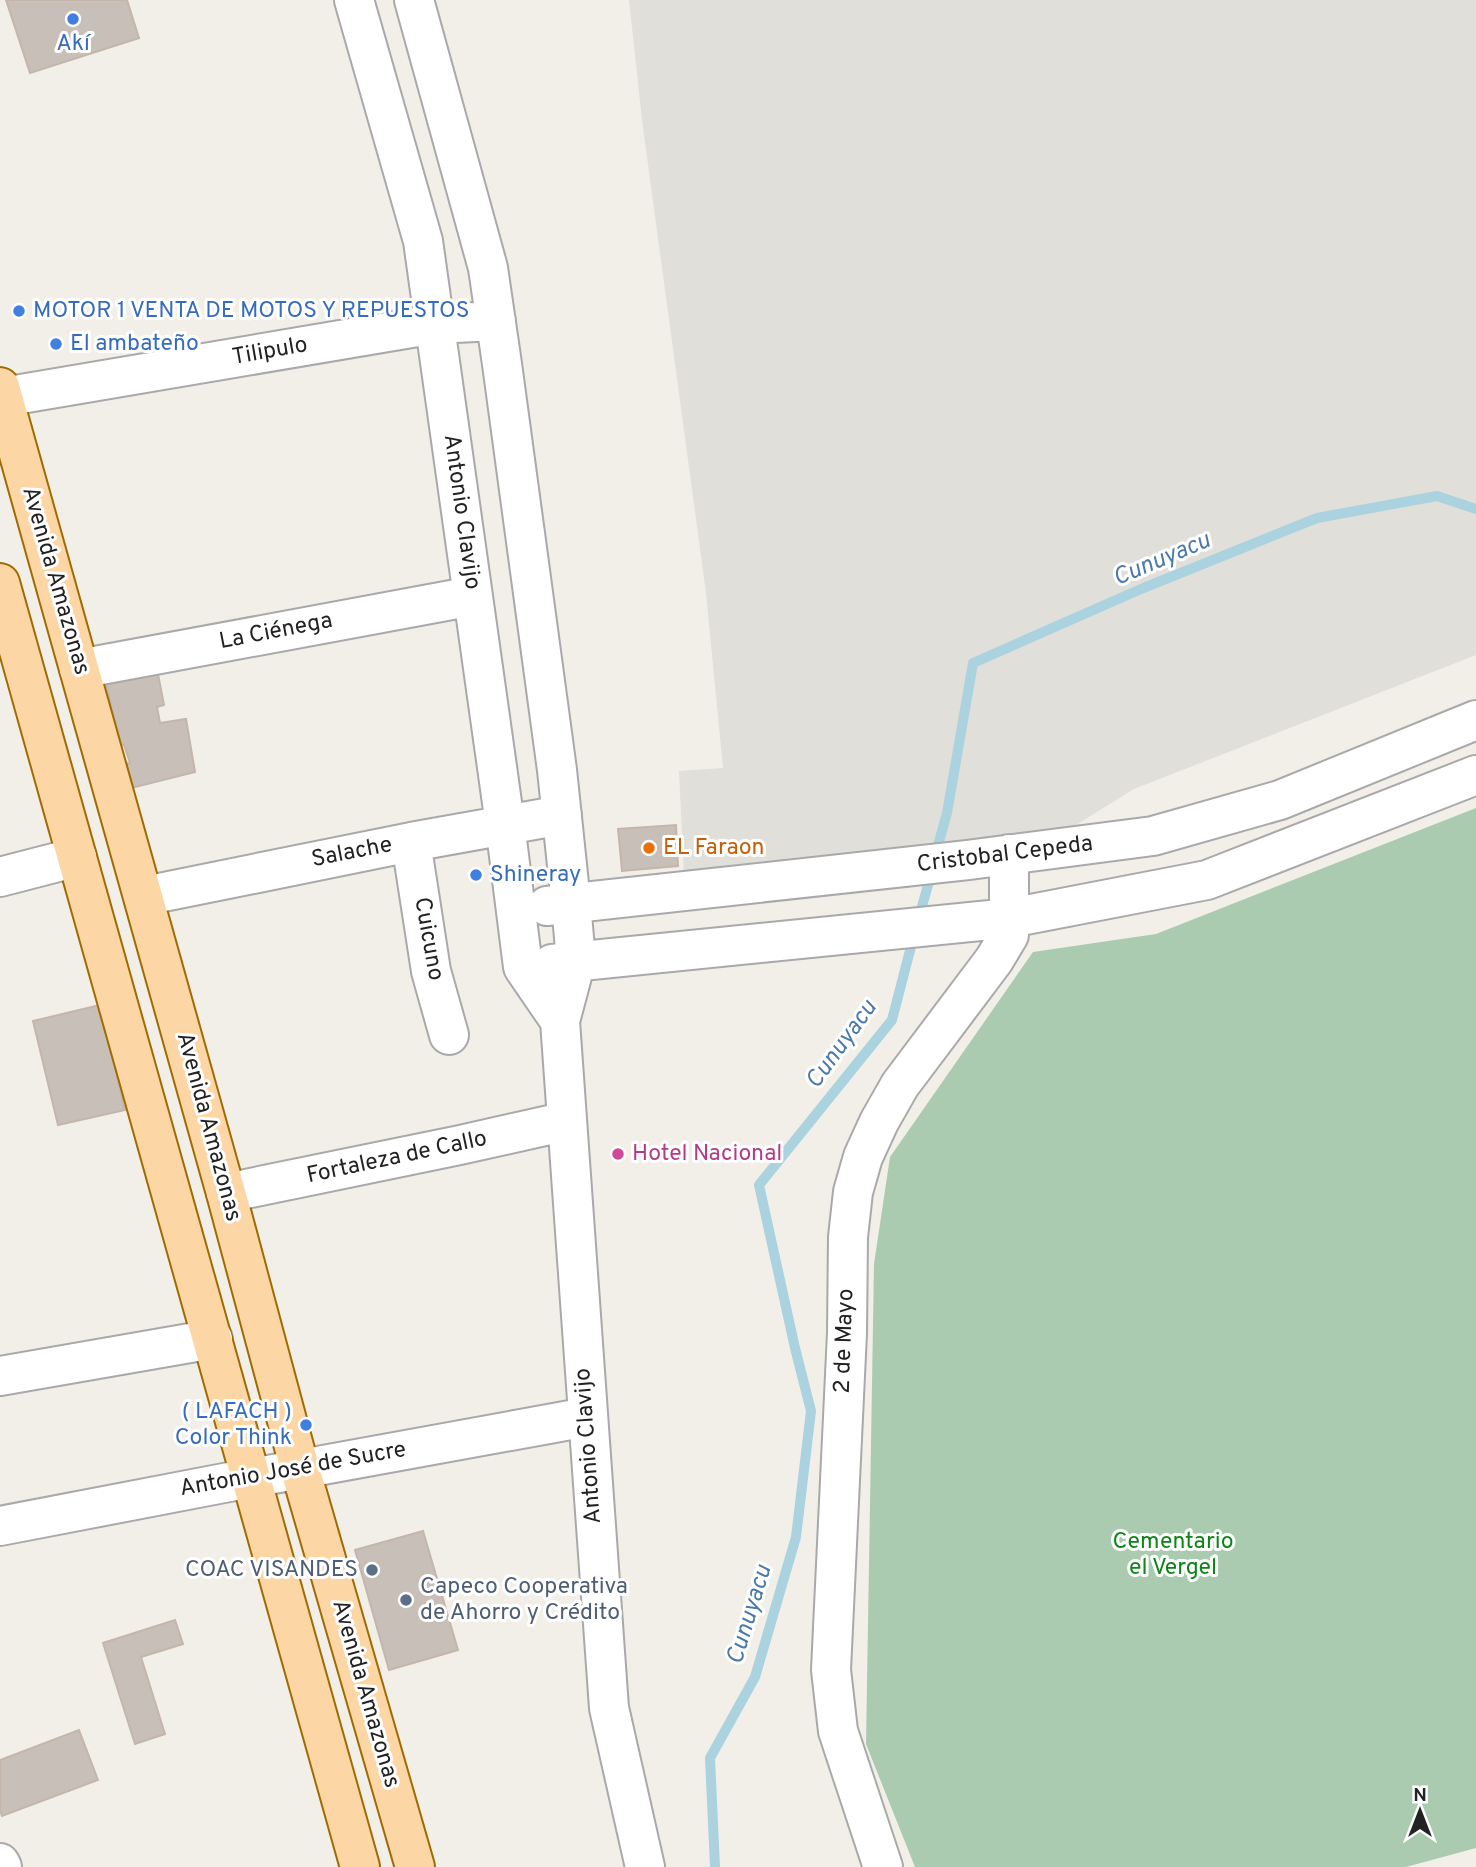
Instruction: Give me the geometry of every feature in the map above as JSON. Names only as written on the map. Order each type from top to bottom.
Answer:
[{"type":"main road","name":"Avenida Amazonas","points":[[2,392],[144,896],[300,1469],[415,1867]]},
{"type":"main road","points":[[0,583],[360,1867]]},
{"type":"street","name":"Antonio Clavijo","points":[[354,0],[423,240],[523,967],[560,1021]]},
{"type":"street","name":"Antonio Clavijo","points":[[414,0],[488,268],[562,815],[576,961],[560,1021],[609,1708],[645,1867]]},
{"type":"street","name":"Tilipulo","points":[[2,392],[435,324],[496,321]]},
{"type":"street","name":"La Ciénega","points":[[79,669],[473,596]]},
{"type":"street","name":"Cristobal Cepeda","points":[[516,909],[968,860],[1153,836],[1267,803],[1476,720]]},
{"type":"street","points":[[523,967],[1010,918],[1207,880],[1476,775]]},
{"type":"street","name":"Salache","points":[[144,896],[411,842],[562,815]]},
{"type":"street","name":"Cuicuno","points":[[411,842],[431,971],[449,1035]]},
{"type":"street","name":"2 de Mayo","points":[[883,1867],[838,1731],[831,1670],[846,1346],[848,1237],[853,1192],[863,1157],[900,1085],[1003,947],[1009,935],[1009,854]]},
{"type":"street","points":[[0,877],[77,857]]},
{"type":"street","name":"Fortaleza de Callo","points":[[226,1193],[460,1146],[567,1121]]},
{"type":"street","points":[[0,1376],[213,1339]]},
{"type":"street","name":"Antonio José de Sucre","points":[[0,1526],[587,1417]]},
{"type":"shaded area","points":[[629,0],[1476,0],[1476,655],[1134,789],[1076,825],[918,854],[684,876],[679,771],[723,768],[706,593],[642,120]]},
{"type":"green space","name":"Cementario el Vergel","points":[[1476,808],[1476,1848],[1406,1867],[915,1867],[866,1744],[874,1264],[890,1157],[1033,952],[1156,934]]},
{"type":"building","name":"Akí","points":[[6,0],[127,0],[139,38],[30,73]]},
{"type":"building","points":[[158,674],[164,705],[157,707],[160,723],[186,719],[195,772],[131,788],[124,764],[130,763],[124,745],[120,744],[106,683]]},
{"type":"building","name":"EL Faraon","points":[[676,825],[678,866],[622,871],[618,829]]},
{"type":"building","points":[[100,1005],[125,1110],[58,1125],[33,1021]]},
{"type":"building","name":"Capeco Cooperativa de Ahorro y Crédito","points":[[423,1531],[458,1650],[389,1670],[355,1550]]},
{"type":"building","points":[[175,1620],[183,1644],[141,1657],[165,1734],[135,1744],[103,1643]]},
{"type":"building","points":[[79,1730],[98,1780],[2,1816],[0,1760]]},
{"type":"waterway","name":"Cunuyacu","points":[[935,856],[947,813],[973,663],[1141,589],[1317,518],[1437,496],[1476,509]]},
{"type":"waterway","name":"Cunuyacu","points":[[919,917],[932,871]]},
{"type":"waterway","name":"Cunuyacu","points":[[715,1867],[710,1758],[755,1677],[796,1537],[811,1411],[759,1185],[892,1020],[914,935]]},
{"type":"place","name":"Akí","points":[[73,19]]},
{"type":"place","name":"MOTOR 1 VENTA DE MOTOS Y REPUESTOS","points":[[19,311]]},
{"type":"place","name":"El ambateño","points":[[56,344]]},
{"type":"place","name":"EL Faraon","points":[[649,848]]},
{"type":"place","name":"Shineray","points":[[476,875]]},
{"type":"place","name":"Hotel Nacional","points":[[618,1154]]},
{"type":"place","name":"( LAFACH ) Color Think","points":[[306,1425]]},
{"type":"place","name":"COAC VISANDES","points":[[372,1570]]},
{"type":"place","name":"Capeco Cooperativa de Ahorro y Crédito","points":[[406,1600]]}]
